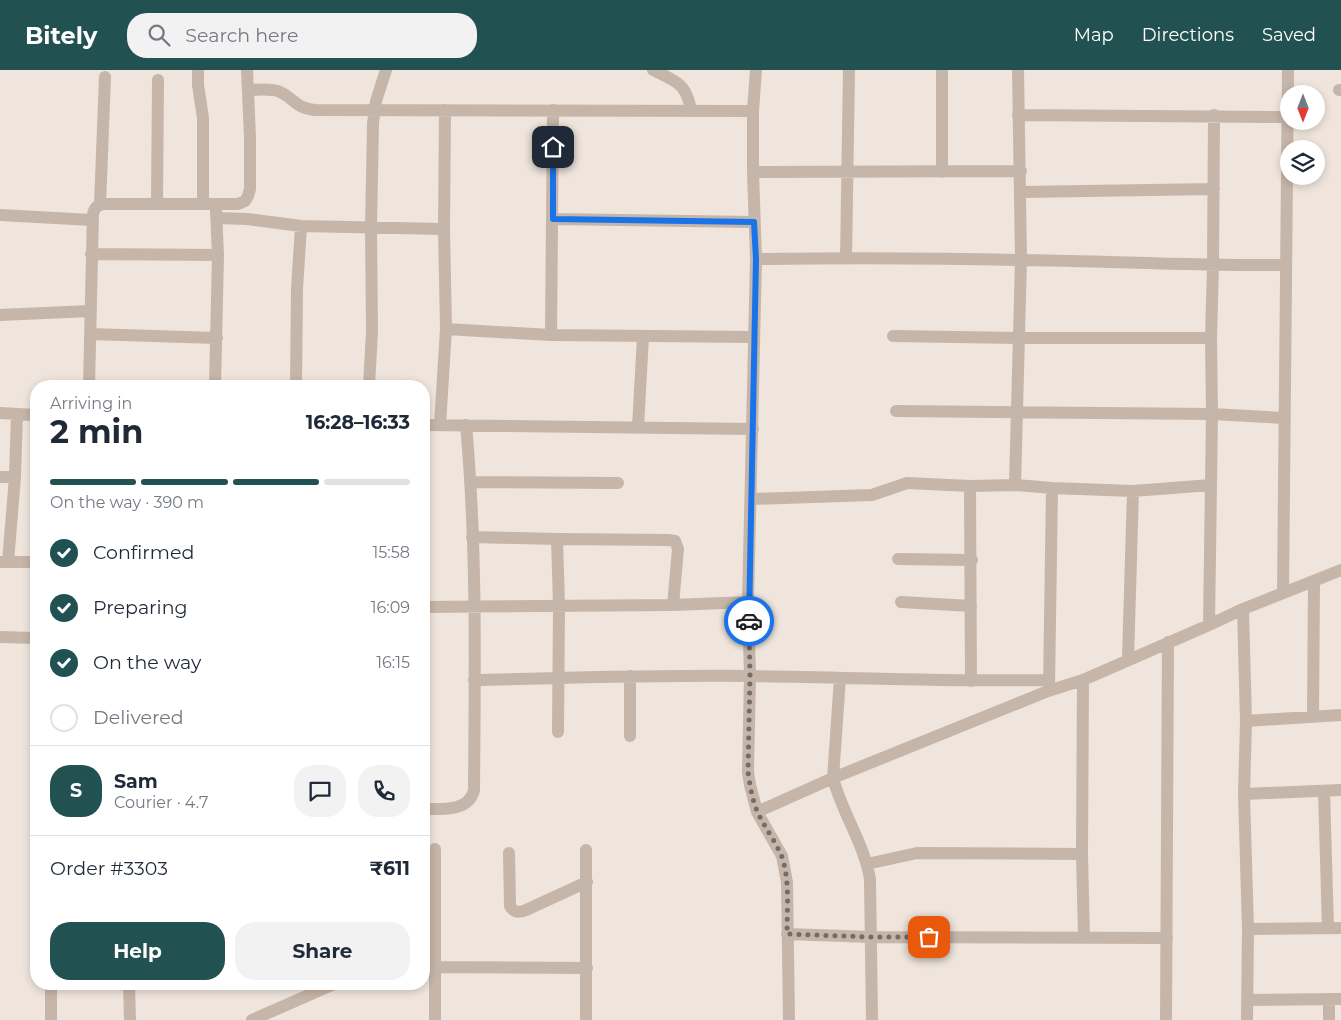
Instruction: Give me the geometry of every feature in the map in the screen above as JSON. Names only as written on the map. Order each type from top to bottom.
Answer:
[{"type":"street","points":[[198,70],[210,204],[217,218],[215,380]]},
{"type":"street","points":[[89,380],[91,254],[94,208],[100,204],[238,204],[245,201],[248,196],[250,138],[247,70]]},
{"type":"street","points":[[369,380],[372,331],[371,228],[374,111],[386,70]]},
{"type":"street","points":[[654,70],[684,88],[688,95],[691,110]]},
{"type":"street","points":[[756,70],[753,111],[756,259],[753,337],[752,499],[748,602],[750,676],[748,772],[757,812],[782,856],[785,868],[787,882],[788,1020]]},
{"type":"street","points":[[846,258],[849,70]]},
{"type":"street","points":[[942,70],[942,172]]},
{"type":"street","points":[[1016,484],[1016,412],[1021,260],[1018,70]]},
{"type":"street","points":[[1287,85],[1288,70]]},
{"type":"street","points":[[100,204],[105,78]]},
{"type":"street","points":[[157,204],[158,80]]},
{"type":"street","points":[[248,90],[274,90],[281,92],[302,108],[315,110],[753,111]]},
{"type":"street","points":[[440,425],[446,329],[444,229],[446,110]]},
{"type":"street","points":[[551,335],[554,110]]},
{"type":"street","points":[[1018,115],[1280,117]]},
{"type":"street","points":[[1208,625],[1212,414],[1210,338],[1213,266],[1214,115]]},
{"type":"street","points":[[1283,593],[1286,130]]},
{"type":"street","points":[[753,172],[1021,171]]},
{"type":"street","points":[[1021,192],[1214,189]]},
{"type":"street","points":[[0,215],[92,220]]},
{"type":"street","points":[[217,218],[247,219],[301,226],[444,229]]},
{"type":"street","points":[[553,219],[754,222]]},
{"type":"street","points":[[296,380],[297,289],[301,226]]},
{"type":"street","points":[[91,254],[218,255]]},
{"type":"street","points":[[756,259],[846,258],[1021,260],[1213,266],[1285,265]]},
{"type":"street","points":[[0,315],[90,311]]},
{"type":"street","points":[[446,329],[551,335],[753,337]]},
{"type":"street","points":[[90,334],[217,338]]},
{"type":"street","points":[[893,336],[1210,338]]},
{"type":"street","points":[[638,427],[643,337]]},
{"type":"street","points":[[896,411],[1212,414],[1284,418]]},
{"type":"street","points":[[0,413],[30,415]]},
{"type":"street","points":[[17,415],[15,477],[4,562],[30,562]]},
{"type":"street","points":[[430,425],[752,429]]},
{"type":"street","points":[[430,809],[451,809],[466,804],[472,799],[474,790],[475,608],[471,482],[466,425]]},
{"type":"street","points":[[0,477],[15,477]]},
{"type":"street","points":[[471,482],[618,483]]},
{"type":"street","points":[[752,499],[872,495],[907,483],[970,486],[1016,484],[1052,488],[1133,491],[1211,485]]},
{"type":"street","points":[[970,486],[972,560],[971,681]]},
{"type":"street","points":[[1049,685],[1052,488]]},
{"type":"street","points":[[1128,660],[1133,491]]},
{"type":"street","points":[[472,537],[674,541],[678,549],[673,605]]},
{"type":"street","points":[[557,540],[559,606],[558,732]]},
{"type":"street","points":[[898,558],[972,560]]},
{"type":"street","points":[[474,680],[630,676],[750,676],[971,681],[1049,685],[1083,680],[1242,608],[1341,570]]},
{"type":"street","points":[[1312,716],[1314,581]]},
{"type":"street","points":[[430,607],[673,605],[748,602]]},
{"type":"street","points":[[901,602],[972,606]]},
{"type":"street","points":[[1242,608],[1246,721],[1244,794],[1248,929],[1247,1020]]},
{"type":"street","points":[[0,637],[30,638]]},
{"type":"street","points":[[1166,1020],[1168,642]]},
{"type":"street","points":[[630,676],[630,736]]},
{"type":"street","points":[[840,678],[833,778],[837,794],[867,864],[870,879],[872,1020]]},
{"type":"street","points":[[1083,680],[1082,854],[1084,937]]},
{"type":"street","points":[[757,812],[1049,685]]},
{"type":"street","points":[[1246,721],[1341,715]]},
{"type":"street","points":[[1244,794],[1341,790]]},
{"type":"street","points":[[1248,929],[1334,928],[1324,791]]},
{"type":"street","points":[[435,849],[435,1020]]},
{"type":"street","points":[[586,850],[586,1020]]},
{"type":"street","points":[[509,853],[510,906],[512,910],[517,912],[522,912],[587,882]]},
{"type":"street","points":[[867,864],[917,853],[1082,854]]},
{"type":"street","points":[[787,934],[871,937],[1166,938]]},
{"type":"street","points":[[435,967],[587,968]]},
{"type":"street","points":[[51,990],[51,1020]]},
{"type":"street","points":[[129,990],[130,1020]]},
{"type":"street","points":[[252,1020],[320,990]]},
{"type":"street","points":[[1247,1000],[1335,999],[1329,1020]]},
{"type":"way so far","points":[[749,621],[748,772],[757,812],[782,856],[785,868],[787,882],[787,934],[929,937]]},
{"type":"route","points":[[553,147],[553,219],[754,222],[756,259],[749,621]]}]
